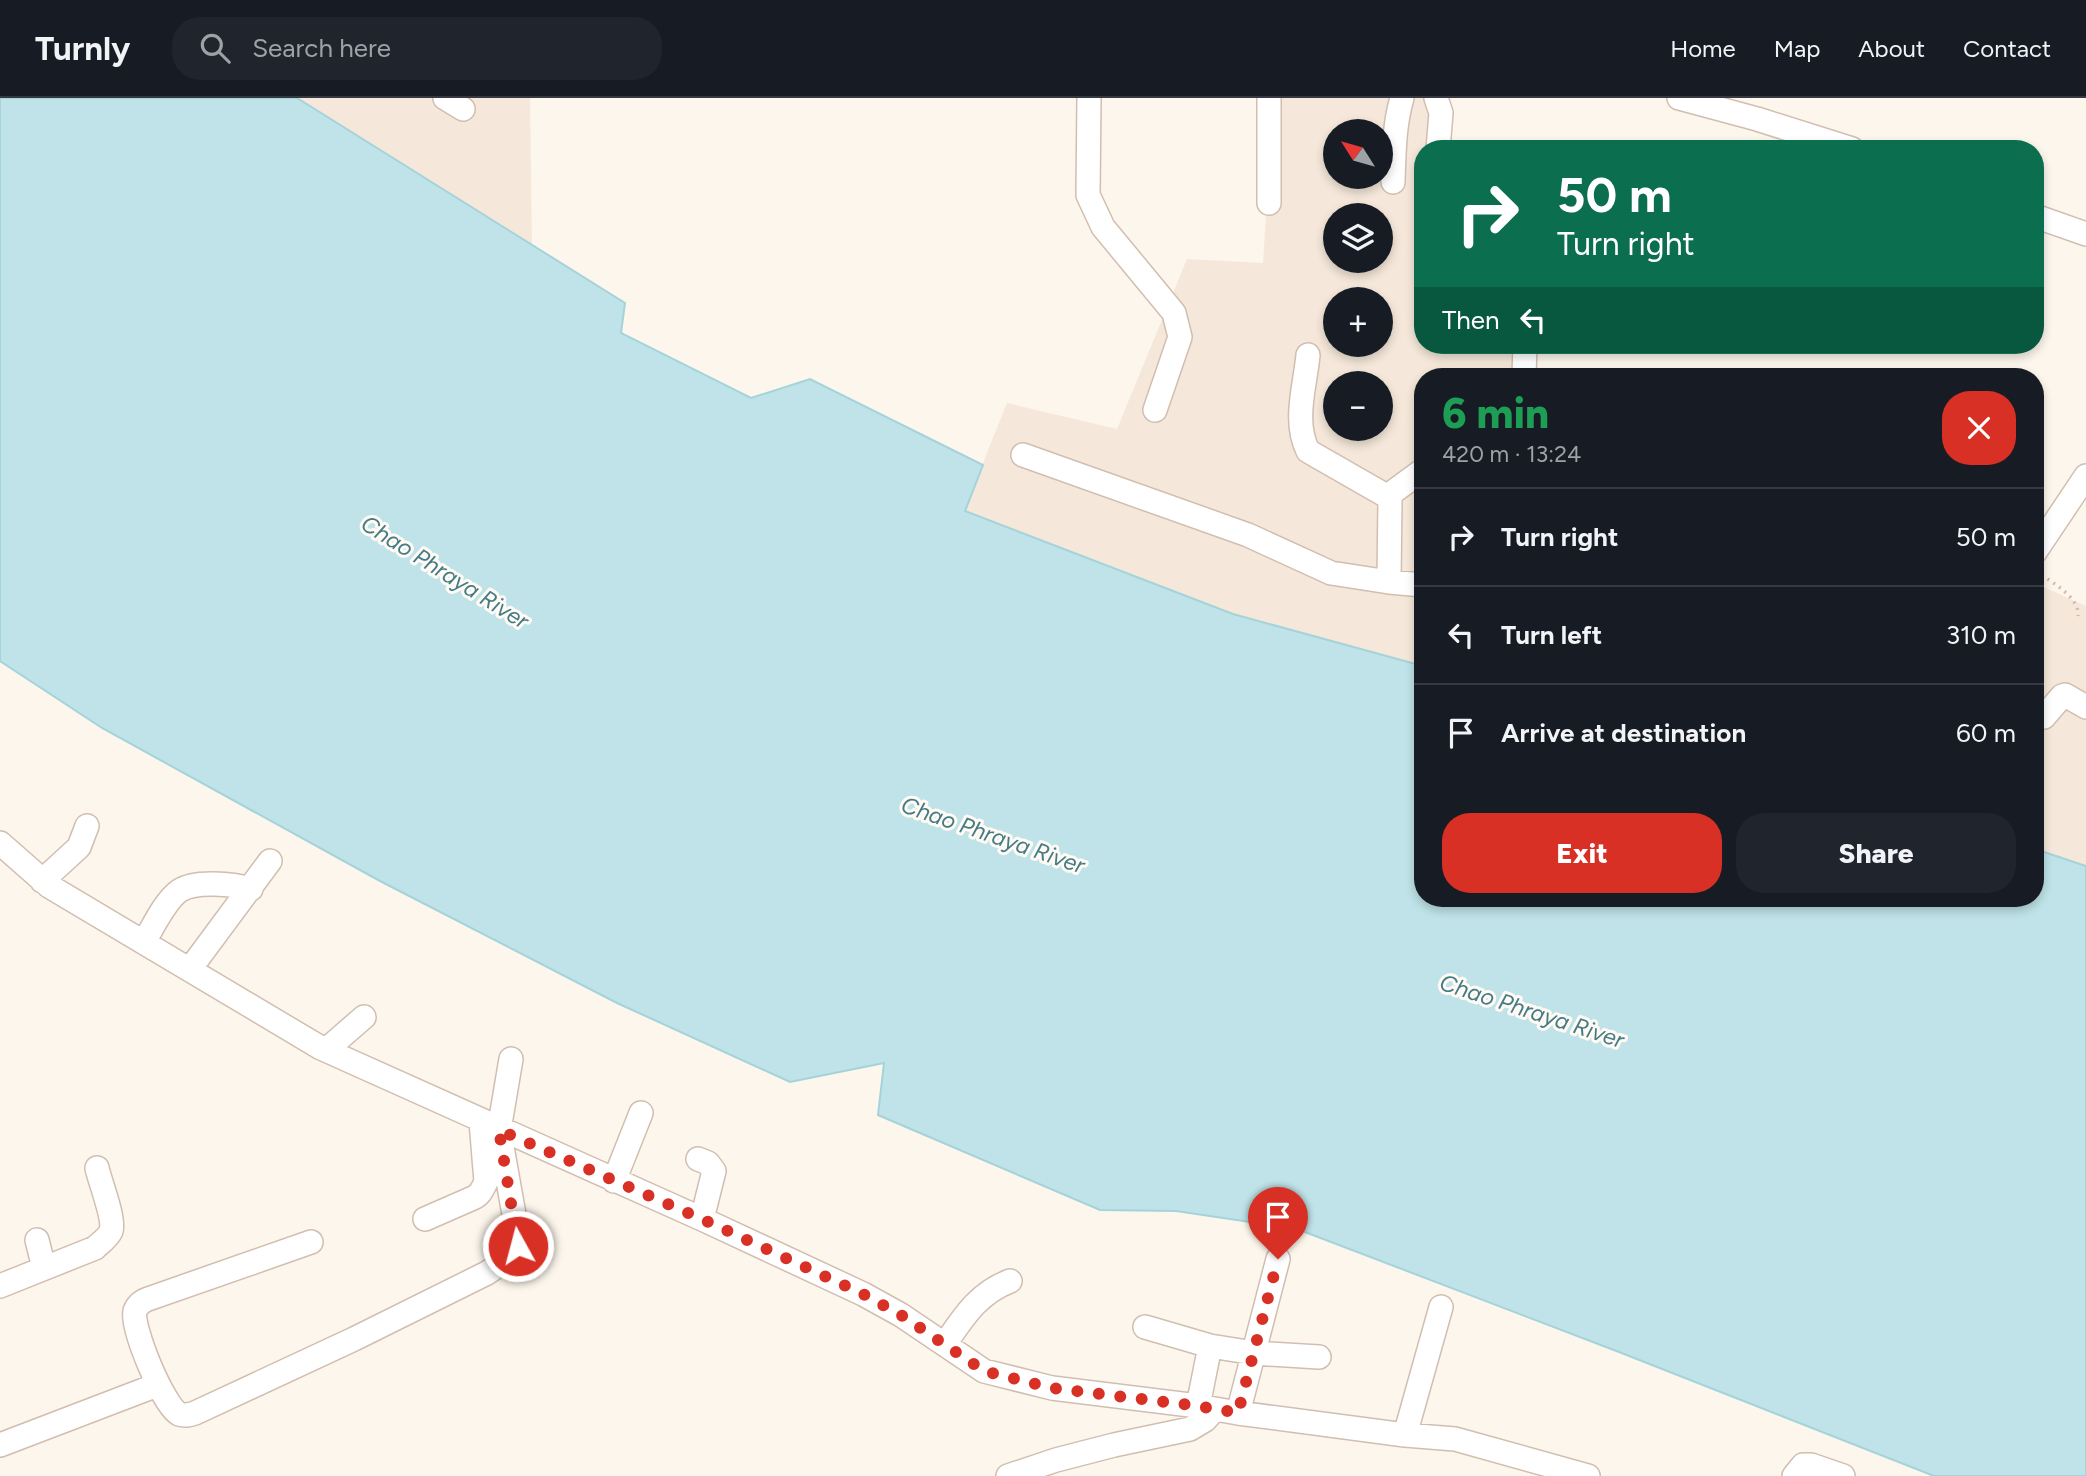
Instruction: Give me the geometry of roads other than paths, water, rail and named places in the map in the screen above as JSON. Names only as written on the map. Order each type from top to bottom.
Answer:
[{"type":"street","points":[[1089,98],[1088,195],[1103,228],[1174,313],[1180,337],[1155,410]]},
{"type":"street","points":[[1269,98],[1269,203]]},
{"type":"street","points":[[1393,182],[1395,139],[1402,98]]},
{"type":"street","points":[[1436,98],[1441,113],[1439,140]]},
{"type":"street","points":[[1679,98],[1824,140]]},
{"type":"street","points":[[2044,219],[2086,234]]},
{"type":"street","points":[[1308,355],[1300,414],[1303,438],[1308,451],[1390,498]]},
{"type":"street","points":[[1023,455],[1248,536],[1331,573],[1414,584]]},
{"type":"street","points":[[2044,539],[2086,476]]},
{"type":"street","points":[[1389,582],[1390,498],[1393,492],[1414,477]]},
{"type":"street","points":[[2044,717],[2065,695],[2086,707]]},
{"type":"street","points":[[42,881],[79,847],[87,826]]},
{"type":"street","points":[[0,843],[42,881],[326,1050],[863,1294],[901,1315],[984,1371],[1052,1388],[1405,1435],[1455,1439],[1588,1476]]},
{"type":"street","points":[[190,969],[271,861]]},
{"type":"street","points":[[144,942],[170,900],[180,890],[192,886],[220,884],[251,889]]},
{"type":"street","points":[[326,1050],[364,1017]]},
{"type":"street","points":[[425,1219],[479,1195],[483,1189],[486,1182],[490,1126],[511,1059]]},
{"type":"street","points":[[614,1181],[641,1113]]},
{"type":"street","points":[[311,1242],[142,1301],[137,1306],[134,1319],[157,1385],[177,1413],[195,1413],[354,1339],[487,1273],[511,1258],[518,1246],[518,1237],[490,1126]]},
{"type":"street","points":[[698,1158],[708,1163],[714,1171],[702,1219]]},
{"type":"street","points":[[0,1286],[94,1248],[104,1241],[111,1230],[111,1219],[97,1168]]},
{"type":"street","points":[[37,1240],[44,1268]]},
{"type":"street","points":[[1238,1413],[1278,1259]]},
{"type":"street","points":[[945,1344],[970,1307],[990,1290],[1010,1281]]},
{"type":"street","points":[[1405,1435],[1441,1307]]},
{"type":"street","points":[[1145,1327],[1210,1346],[1254,1353],[1320,1357]]},
{"type":"street","points":[[1008,1476],[1114,1445],[1191,1429],[1205,1420],[1210,1346]]},
{"type":"street","points":[[0,1445],[157,1385]]},
{"type":"street","points":[[1794,1476],[1803,1465],[1811,1465],[1843,1476]]},
{"type":"water","name":"Chao Phraya River","points":[[0,98],[297,98],[625,303],[621,333],[751,398],[810,379],[983,465],[965,511],[1233,614],[1414,664],[1414,907],[2044,907],[2044,852],[2086,866],[2086,1476],[1934,1476],[1297,1229],[1176,1211],[1100,1210],[878,1115],[884,1063],[790,1082],[617,1003],[380,881],[102,728],[0,661]]}]
